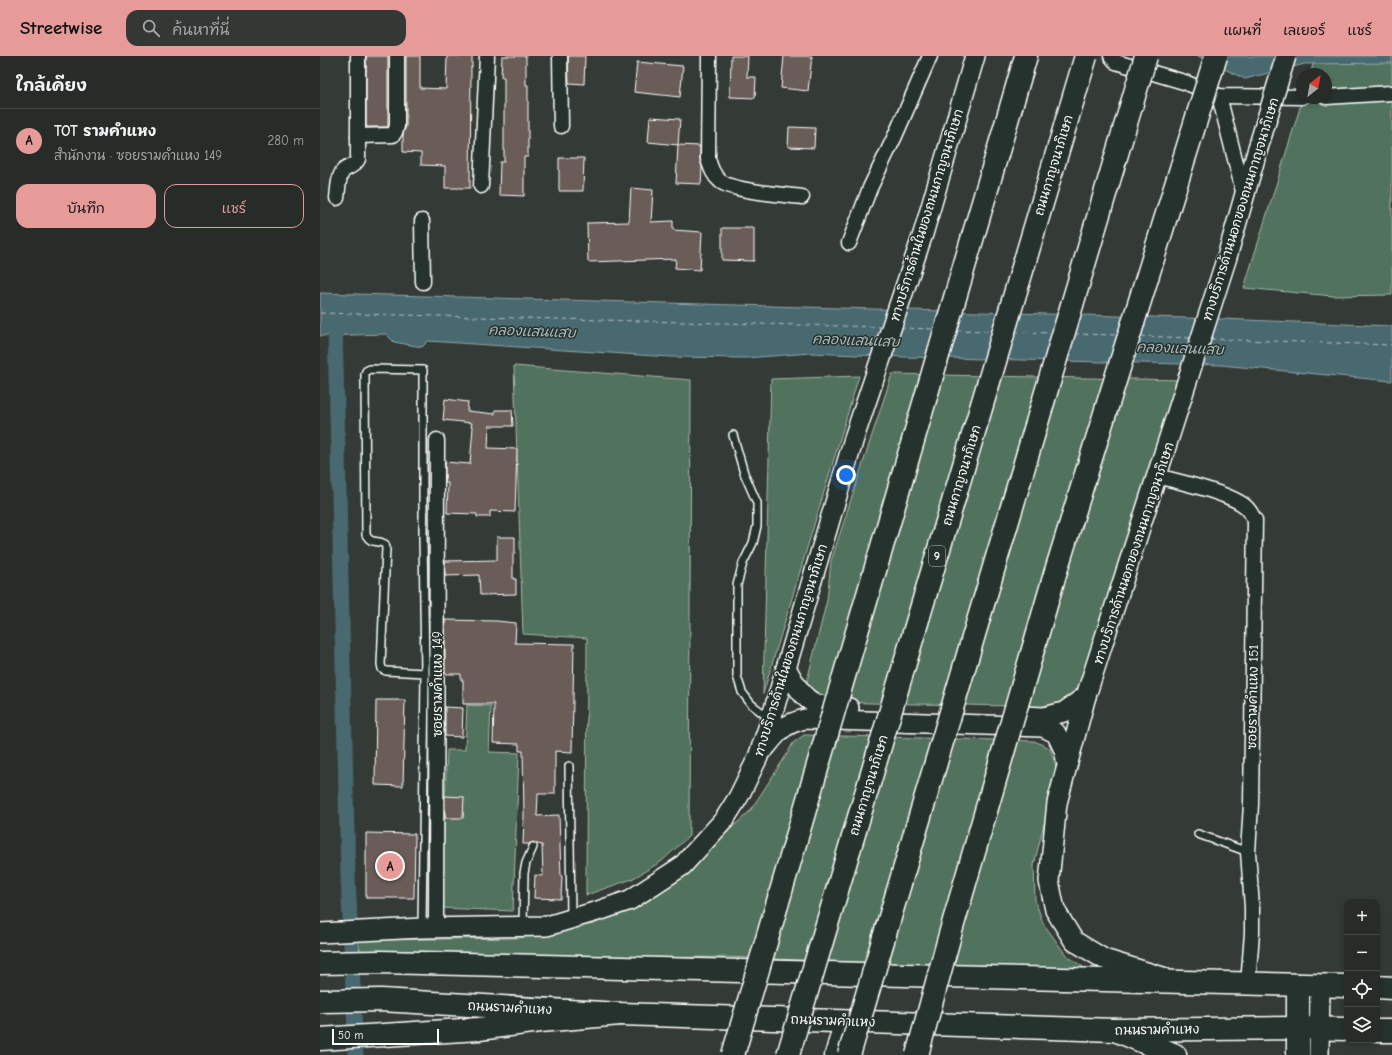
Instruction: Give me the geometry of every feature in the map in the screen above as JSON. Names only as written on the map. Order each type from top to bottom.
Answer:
[{"type":"main road","name":"ทางบริการด้านในของถนนกาญจนาภิเษก","points":[[320,933],[429,928],[547,926],[571,920],[630,900],[682,866],[724,820],[739,796],[758,757],[855,435],[923,234],[975,56]]},
{"type":"main road","points":[[733,1055],[1026,56]]},
{"type":"main road","name":"ถนนกาญจนาภิเษก","points":[[788,1055],[1086,56]]},
{"type":"main road","points":[[849,1055],[1146,56]]},
{"type":"main road","points":[[917,1055],[951,931],[1057,566],[1216,56]]},
{"type":"main road","name":"ทางบริการด้านนอกของถนนกาญจนาภิเษก","points":[[1179,982],[1104,959],[1074,941],[1055,910],[1049,881],[1057,803],[1086,696],[1166,451],[1227,257],[1286,56]]},
{"type":"main road","points":[[786,668],[799,690],[809,701],[822,706],[1044,717],[1064,712],[1086,696]]},
{"type":"main road","points":[[758,757],[778,732],[792,722],[805,719],[1043,727],[1056,733],[1064,750],[1067,763]]},
{"type":"main road","points":[[322,963],[380,962],[1344,986]]},
{"type":"main road","points":[[1298,985],[1309,1028],[1319,1055]]},
{"type":"main road","points":[[1298,1055],[1309,1028],[1320,985]]},
{"type":"main road","points":[[1380,987],[1392,988]]},
{"type":"main road","name":"ถนนรามคำแหง","points":[[321,1001],[381,1000],[620,1014],[1115,1030],[1309,1028],[1344,1030]]},
{"type":"main road","points":[[320,1039],[479,1029],[540,1021],[620,1014]]},
{"type":"main road","points":[[1115,1030],[1175,1055]]},
{"type":"main road","points":[[1380,1031],[1392,1031]]},
{"type":"street","points":[[337,198],[341,174],[344,170],[354,166],[358,159],[358,56]]},
{"type":"street","points":[[358,136],[393,135],[396,132],[397,56]]},
{"type":"street","points":[[481,186],[487,56]]},
{"type":"street","points":[[560,56],[561,126]]},
{"type":"street","points":[[709,56],[708,159],[712,171],[721,182],[735,188],[802,197]]},
{"type":"street","points":[[848,244],[870,188],[895,136],[930,56]]},
{"type":"street","points":[[1111,56],[1116,62],[1184,82],[1219,96],[1296,97]]},
{"type":"street","points":[[1332,97],[1392,93]]},
{"type":"street","points":[[1219,96],[1244,195]]},
{"type":"street","points":[[422,221],[423,282]]},
{"type":"street","name":"ซอยรามคำแหง 149","points":[[429,928],[437,440]]},
{"type":"street","name":"ซอยรามคำแหง 151","points":[[1157,476],[1234,499],[1246,507],[1255,520],[1251,804],[1248,852],[1252,907],[1252,933],[1248,984]]},
{"type":"street","points":[[832,1055],[842,1020]]},
{"type":"lane","points":[[425,673],[386,671],[382,669],[381,664],[386,548],[385,544],[382,542],[373,542],[366,535],[365,374],[366,371],[370,369],[423,370],[423,536],[429,928]]},
{"type":"lane","points":[[733,435],[744,473],[757,503],[757,526],[753,543],[743,563],[737,585],[737,676],[742,692],[751,704],[770,719]]},
{"type":"lane","points":[[569,766],[571,920]]},
{"type":"lane","points":[[1198,834],[1248,852]]},
{"type":"lane","points":[[523,927],[524,872],[526,863],[533,848]]},
{"type":"green space","points":[[1316,56],[1392,56],[1392,295],[1333,296],[1244,288],[1301,104],[1332,104],[1332,68],[1312,68]]},
{"type":"green space","points":[[514,366],[691,380],[689,836],[662,861],[632,879],[586,895],[587,638],[523,634]]},
{"type":"green space","points":[[892,374],[1182,380],[1080,693],[1057,707],[825,702],[812,694],[807,681],[827,600],[831,561]]},
{"type":"green space","points":[[859,376],[763,694],[771,379]]},
{"type":"green space","points":[[467,705],[491,706],[489,752],[519,753],[513,911],[441,908],[447,750],[465,750]]},
{"type":"green space","points":[[804,735],[1034,741],[1050,748],[1057,770],[1034,865],[1035,900],[1043,923],[1066,955],[1090,972],[726,957],[536,959],[360,953],[358,940],[518,938],[594,924],[653,896],[686,870],[750,811],[793,743]]},
{"type":"water","points":[[1198,56],[1392,56],[1392,63],[1305,64],[1245,79]]},
{"type":"water","name":"คลองแสนแสบ","points":[[320,293],[1221,319],[1392,326],[1392,381],[1220,365],[905,357],[811,353],[745,358],[670,357],[428,341],[422,347],[394,342],[386,334],[320,336]]},
{"type":"building","points":[[366,56],[388,56],[388,127],[366,127]]},
{"type":"building","points":[[406,56],[420,56],[420,88],[446,89],[447,56],[472,56],[470,188],[445,188],[445,166],[421,165],[421,153],[403,152],[403,134],[406,126]]},
{"type":"building","points":[[502,56],[526,56],[526,85],[528,85],[528,157],[524,157],[524,196],[499,195],[500,162],[504,162],[504,77],[501,77]]},
{"type":"building","points":[[568,56],[585,56],[584,84],[569,83]]},
{"type":"building","points":[[731,56],[748,56],[747,77],[756,77],[755,98],[730,97]]},
{"type":"building","points":[[784,56],[812,56],[808,91],[781,88]]},
{"type":"building","points":[[637,62],[683,66],[680,97],[634,92]]},
{"type":"building","points":[[650,117],[680,119],[678,145],[648,142]]},
{"type":"building","points":[[789,127],[815,128],[814,148],[788,147]]},
{"type":"building","points":[[678,145],[700,146],[700,159],[702,167],[701,184],[676,183]]},
{"type":"building","points":[[559,158],[584,158],[583,191],[559,191]]},
{"type":"building","points":[[631,188],[653,190],[651,222],[673,221],[673,230],[702,232],[700,270],[675,268],[676,259],[588,262],[587,223],[629,222]]},
{"type":"building","points":[[722,228],[754,228],[754,261],[722,260]]},
{"type":"building","points":[[445,399],[468,402],[467,411],[495,414],[495,410],[512,410],[513,426],[489,426],[488,448],[517,449],[515,512],[490,511],[490,517],[477,517],[477,514],[447,513],[448,483],[445,483],[445,462],[470,464],[473,427],[471,427],[472,423],[443,420]]},
{"type":"building","points":[[497,537],[515,537],[515,553],[513,553],[513,579],[516,579],[516,594],[480,595],[479,575],[445,576],[445,561],[497,560]]},
{"type":"building","points":[[445,620],[516,623],[515,643],[574,644],[572,752],[555,751],[555,794],[538,794],[537,816],[559,815],[562,876],[561,899],[534,898],[535,875],[543,876],[542,845],[533,842],[523,844],[523,751],[519,751],[519,744],[493,743],[494,704],[463,704],[463,680],[461,680],[461,674],[445,674]]},
{"type":"building","points":[[376,700],[405,700],[403,786],[375,785]]},
{"type":"building","points":[[445,707],[463,708],[462,737],[445,736]]},
{"type":"building","points":[[445,796],[464,797],[463,818],[445,818]]},
{"type":"building","points":[[366,833],[415,834],[414,898],[366,898]]},
{"type":"waterway","points":[[335,326],[348,876],[356,1055]]},
{"type":"ferry route","points":[[320,313],[881,327]]},
{"type":"ferry route","points":[[900,328],[935,329]]},
{"type":"ferry route","points":[[956,330],[993,331]]},
{"type":"ferry route","points":[[1014,332],[1053,333]]},
{"type":"ferry route","points":[[1074,334],[1117,335]]},
{"type":"ferry route","points":[[1140,336],[1191,338]]},
{"type":"ferry route","points":[[1210,339],[1392,345]]},
{"type":"place","name":"TOT รามคำแหง","points":[[390,866]]}]
